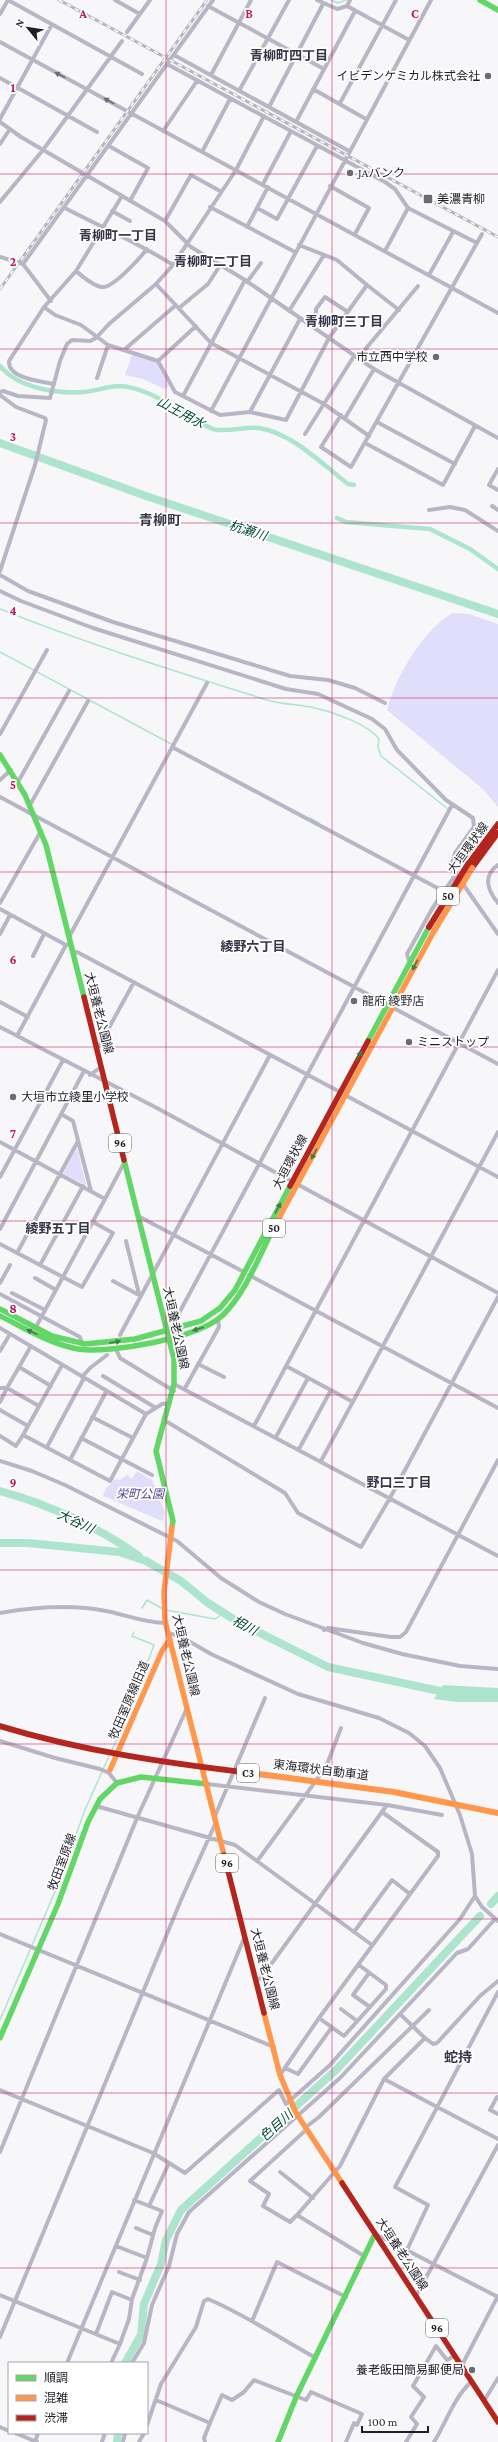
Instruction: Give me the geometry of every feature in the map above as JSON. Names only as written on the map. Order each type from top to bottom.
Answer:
[{"type":"main road","points":[[480,0],[498,10]]},
{"type":"main road","name":"大垣養老公園線","points":[[0,755],[18,782],[41,830],[69,937],[69,945],[73,952],[124,1163],[169,1338],[176,1373],[174,1391],[157,1440],[156,1451],[170,1504],[172,1539],[164,1592],[165,1622],[280,2075],[290,2103],[498,2422]]},
{"type":"main road","name":"大垣環状線","points":[[0,1316],[66,1346],[92,1350],[116,1349],[169,1338],[204,1327],[218,1319],[230,1307],[342,1094],[409,961],[498,824]]},
{"type":"main road","name":"大垣環状線","points":[[470,866],[498,833]]},
{"type":"main road","name":"大垣環状線","points":[[342,1094],[393,1008],[431,929]]},
{"type":"main road","name":"大垣環状線","points":[[0,1309],[67,1341],[82,1344],[117,1342],[201,1321],[213,1314],[226,1303],[246,1274]]},
{"type":"main road","name":"牧田室原線旧道","points":[[108,1771],[169,1636]]},
{"type":"main road","name":"東海環状自動車道","points":[[0,1726],[77,1748],[134,1759],[362,1786],[431,1798],[498,1813]]},
{"type":"main road","name":"牧田室原線","points":[[0,2038],[35,1949],[58,1904],[96,1806],[104,1795],[117,1784],[141,1777],[207,1784]]},
{"type":"main road","points":[[278,2442],[297,2396],[346,2298],[375,2234]]},
{"type":"street","points":[[0,14],[8,0],[142,74]]},
{"type":"street","points":[[115,0],[140,14]]},
{"type":"street","points":[[127,32],[150,0]]},
{"type":"street","points":[[23,264],[65,208],[213,0]]},
{"type":"street","points":[[211,75],[251,0]]},
{"type":"street","points":[[239,91],[290,0]]},
{"type":"street","points":[[317,0],[337,9],[347,6],[350,0]]},
{"type":"street","points":[[340,104],[396,0]]},
{"type":"street","points":[[211,411],[270,298],[431,0]]},
{"type":"street","points":[[269,107],[298,55],[323,4]]},
{"type":"street","points":[[208,6],[324,69]]},
{"type":"street","points":[[347,6],[409,40]]},
{"type":"street","points":[[296,122],[355,11]]},
{"type":"street","points":[[52,24],[0,121],[44,150],[165,221],[188,244],[221,264],[374,369],[398,384],[498,438]]},
{"type":"street","points":[[0,202],[44,150],[122,41]]},
{"type":"street","points":[[0,42],[498,313]]},
{"type":"street","points":[[174,55],[350,150]]},
{"type":"street","points":[[167,64],[385,182],[395,189],[408,208],[477,243]]},
{"type":"street","points":[[0,78],[97,132]]},
{"type":"street","points":[[163,131],[197,81]]},
{"type":"street","points":[[313,89],[366,119]]},
{"type":"street","points":[[202,152],[230,99]]},
{"type":"street","points":[[0,392],[18,396],[50,398],[67,344],[72,340],[90,341],[96,338],[109,324],[156,284],[173,265],[188,244],[220,191],[236,170],[264,116]]},
{"type":"street","points":[[0,144],[10,129]]},
{"type":"street","points":[[263,184],[291,131]]},
{"type":"street","points":[[109,146],[148,168],[130,201]]},
{"type":"street","points":[[257,208],[278,219],[318,146]]},
{"type":"street","points":[[165,221],[191,175],[220,191]]},
{"type":"street","points":[[330,186],[369,208],[355,234]]},
{"type":"street","points":[[247,227],[268,187]]},
{"type":"street","points":[[54,385],[21,376],[13,370],[9,364],[44,307],[51,301],[76,271],[122,196]]},
{"type":"street","points":[[210,207],[295,252]]},
{"type":"street","points":[[65,208],[101,228],[147,249],[173,265]]},
{"type":"street","points":[[385,251],[408,208]]},
{"type":"street","points":[[112,211],[130,221]]},
{"type":"street","points":[[429,275],[453,232]]},
{"type":"street","points":[[374,369],[343,417],[321,447],[352,467],[482,234]]},
{"type":"street","points":[[299,245],[337,260],[399,310]]},
{"type":"street","points":[[76,271],[100,286],[106,286],[122,275],[147,249]]},
{"type":"street","points":[[289,311],[324,255]]},
{"type":"street","points":[[0,257],[23,264],[51,301]]},
{"type":"street","points":[[183,396],[246,281],[261,263]]},
{"type":"street","points":[[124,350],[208,284],[221,264]]},
{"type":"street","points":[[156,284],[211,343],[324,404],[369,436]]},
{"type":"street","points":[[44,307],[55,315],[81,325],[108,346],[158,362],[172,388],[183,396],[211,411],[220,415],[250,412],[286,420],[329,338],[367,285]]},
{"type":"street","points":[[305,434],[356,357],[399,310],[418,286]]},
{"type":"street","points":[[309,325],[316,313],[316,309],[325,297],[348,312]]},
{"type":"street","points":[[250,412],[300,319]]},
{"type":"street","points":[[158,362],[196,326]]},
{"type":"street","points":[[97,378],[108,346]]},
{"type":"street","points":[[0,395],[16,407],[46,418],[40,450],[0,570]]},
{"type":"street","points":[[377,422],[455,464]]},
{"type":"street","points":[[365,443],[444,485],[476,426]]},
{"type":"street","points":[[498,469],[489,485],[498,490]]},
{"type":"street","points":[[492,506],[498,510]]},
{"type":"street","points":[[429,510],[450,507],[465,510],[498,531]]},
{"type":"street","points":[[0,575],[28,591],[113,622],[290,676],[328,680],[355,688],[386,703]]},
{"type":"street","points":[[0,590],[21,602],[93,628],[286,689],[318,694],[359,712],[385,729],[397,750],[452,805],[472,818],[474,822],[452,861],[452,867],[498,934]]},
{"type":"street","points":[[0,734],[47,650]]},
{"type":"street","points":[[69,937],[114,857],[207,682]]},
{"type":"street","points":[[18,782],[69,691]]},
{"type":"street","points":[[30,805],[88,702]]},
{"type":"street","points":[[172,747],[443,891]]},
{"type":"street","points":[[0,780],[11,770]]},
{"type":"street","points":[[0,797],[498,1064]]},
{"type":"street","points":[[178,1315],[452,805]]},
{"type":"street","points":[[0,903],[41,830]]},
{"type":"street","points":[[498,865],[489,876],[487,884],[490,893],[498,903]]},
{"type":"street","points":[[409,961],[407,954],[443,891],[456,874]]},
{"type":"street","points":[[0,909],[44,934],[69,945],[17,1036]]},
{"type":"street","points":[[0,934],[10,915]]},
{"type":"street","points":[[33,956],[44,934]]},
{"type":"street","points":[[73,952],[77,952],[134,982],[498,1177]]},
{"type":"street","points":[[254,1426],[498,970]]},
{"type":"street","points":[[96,1048],[99,1046],[134,982]]},
{"type":"street","points":[[0,1002],[28,1017]]},
{"type":"street","points":[[0,1027],[223,1144],[294,1184],[498,1293]]},
{"type":"street","points":[[120,1335],[140,1295],[153,1274],[270,1055]]},
{"type":"street","points":[[0,1178],[63,1060]]},
{"type":"street","points":[[90,1074],[101,1067]]},
{"type":"street","points":[[0,1229],[84,1071]]},
{"type":"street","points":[[61,1114],[72,1120],[90,1191]]},
{"type":"street","points":[[321,1462],[498,1132]]},
{"type":"street","points":[[17,1253],[78,1141]]},
{"type":"street","points":[[0,1142],[105,1199]]},
{"type":"street","points":[[36,1327],[124,1163]]},
{"type":"street","points":[[40,1265],[83,1186]]},
{"type":"street","points":[[138,1216],[498,1408]]},
{"type":"street","points":[[0,1244],[82,1287],[113,1233],[93,1222]]},
{"type":"street","points":[[126,1241],[140,1295]]},
{"type":"street","points":[[0,1283],[10,1265]]},
{"type":"street","points":[[0,1272],[5,1274]]},
{"type":"street","points":[[35,1278],[56,1290]]},
{"type":"street","points":[[113,1281],[140,1295]]},
{"type":"street","points":[[12,1293],[45,1310]]},
{"type":"street","points":[[0,1294],[80,1337],[82,1344]]},
{"type":"street","points":[[164,1420],[286,1493],[298,1513],[361,1547],[390,1498],[498,1297]]},
{"type":"street","points":[[185,1388],[219,1327],[218,1319]]},
{"type":"street","points":[[0,1328],[106,1392],[146,1414]]},
{"type":"street","points":[[0,1352],[10,1334]]},
{"type":"street","points":[[0,1402],[30,1346]]},
{"type":"street","points":[[116,1349],[120,1358],[174,1391]]},
{"type":"street","points":[[47,1447],[83,1378],[90,1368],[107,1355]]},
{"type":"street","points":[[198,1364],[224,1377]]},
{"type":"street","points":[[0,1436],[16,1446],[62,1365]]},
{"type":"street","points":[[286,1366],[353,1402]]},
{"type":"street","points":[[19,1367],[51,1386]]},
{"type":"street","points":[[103,1376],[156,1408]]},
{"type":"street","points":[[276,1437],[308,1378]]},
{"type":"street","points":[[174,1384],[185,1388],[498,1556]]},
{"type":"street","points":[[0,1388],[7,1388],[39,1406]]},
{"type":"street","points":[[299,1450],[331,1390]]},
{"type":"street","points":[[70,1460],[106,1392]]},
{"type":"street","points":[[23,1435],[110,1481],[146,1414],[156,1408],[170,1404]]},
{"type":"street","points":[[0,1410],[28,1426]]},
{"type":"street","points":[[92,1417],[133,1438]]},
{"type":"street","points":[[81,1438],[152,1476]]},
{"type":"street","points":[[324,1630],[328,1628],[400,1637],[406,1632],[498,1460]]},
{"type":"street","points":[[0,1461],[32,1471],[65,1485],[172,1539],[221,1578],[243,1593],[285,1614],[324,1630],[402,1654],[460,1666],[498,1669]]},
{"type":"street","points":[[0,1613],[30,1608],[62,1606],[106,1611],[146,1623],[165,1622]]},
{"type":"street","points":[[133,2362],[144,2343],[152,2305],[169,2266],[177,2234],[189,2212],[297,2114],[340,2078],[401,2015],[457,1953],[468,1950],[497,1920],[482,1907],[475,1896],[472,1854],[460,1815],[440,1768],[425,1746],[409,1733],[379,1718],[298,1694],[211,1654],[180,1636],[169,1636]]},
{"type":"street","points":[[0,2337],[265,1698]]},
{"type":"street","points":[[0,2152],[137,1818],[187,1708]]},
{"type":"street","points":[[258,1860],[326,1767],[341,1728]]},
{"type":"street","points":[[0,1741],[55,1758],[108,1771],[117,1784]]},
{"type":"street","points":[[207,1784],[306,1794],[442,1814]]},
{"type":"street","points":[[256,1980],[261,1978],[387,1805]]},
{"type":"street","points":[[96,1806],[235,1845],[258,1860],[372,1945]]},
{"type":"street","points":[[280,2075],[319,2018],[438,1856],[438,1852],[382,1812]]},
{"type":"street","points":[[354,1932],[392,1880],[410,1894]]},
{"type":"street","points":[[0,2090],[153,2153],[185,2173],[279,2090],[286,2104],[290,2103],[329,2066],[460,1919],[475,1896]]},
{"type":"street","points":[[0,1934],[274,2047]]},
{"type":"street","points":[[67,2362],[153,2153],[245,1936]]},
{"type":"street","points":[[319,2018],[344,2036],[386,1988],[386,1985],[359,1965]]},
{"type":"street","points":[[369,1973],[353,1995],[370,2007]]},
{"type":"street","points":[[401,2015],[432,2044],[437,2043],[480,1996],[498,1981]]},
{"type":"street","points":[[406,2250],[428,2205],[395,2187],[498,1992]]},
{"type":"street","points":[[341,2009],[358,2021]]},
{"type":"street","points":[[425,2038],[384,2079],[335,2172],[297,2215],[290,2222],[263,2206],[269,2194],[250,2181],[429,2010]]},
{"type":"street","points":[[285,2068],[294,2074],[298,2074],[332,2027]]},
{"type":"street","points":[[384,2079],[498,2139]]},
{"type":"street","points":[[497,2097],[490,2110],[498,2114]]},
{"type":"street","points":[[416,2296],[498,2145]]},
{"type":"street","points":[[149,2206],[169,2163]]},
{"type":"street","points":[[280,2172],[313,2198]]},
{"type":"street","points":[[111,2362],[129,2319],[132,2300],[162,2211],[134,2200]]},
{"type":"street","points":[[297,2215],[364,2256]]},
{"type":"street","points":[[136,2228],[153,2235]]},
{"type":"street","points":[[375,2234],[498,2296],[461,2367]]},
{"type":"street","points":[[116,2246],[147,2258]]},
{"type":"street","points":[[252,2321],[277,2262],[346,2298]]},
{"type":"street","points":[[119,2272],[140,2280]]},
{"type":"street","points":[[96,2334],[112,2292],[132,2300]]},
{"type":"street","points":[[0,2295],[120,2344]]},
{"type":"street","points":[[148,2422],[161,2384],[196,2327],[204,2300],[208,2299],[240,2313],[271,2334],[316,2358]]},
{"type":"street","points":[[406,2442],[417,2424],[410,2417],[424,2397],[413,2386],[424,2365],[436,2346],[447,2360],[454,2356]]},
{"type":"street","points":[[484,2400],[498,2378]]},
{"type":"street","points":[[205,2442],[204,2438],[222,2395],[232,2400],[244,2392],[254,2380],[306,2400],[311,2392],[362,2414],[357,2425],[354,2423],[346,2442]]},
{"type":"street","points":[[434,2442],[445,2424],[458,2394],[471,2382]]},
{"type":"street","points":[[156,2400],[210,2423]]},
{"type":"street","points":[[17,2434],[35,2442]]},
{"type":"green space","points":[[132,355],[157,362],[169,386],[165,389],[143,379],[125,375]]},
{"type":"green space","points":[[453,613],[469,614],[498,624],[498,807],[483,789],[387,710],[403,669],[421,642],[442,620]]},
{"type":"green space","points":[[77,1147],[86,1185],[63,1174]]},
{"type":"green space","name":"栄町公園","points":[[137,1471],[152,1480],[165,1513],[162,1521],[103,1496],[106,1488],[115,1479],[120,1480],[127,1475],[132,1479]]},
{"type":"shaded area","points":[[443,1685],[498,1688],[498,1702],[457,1702],[434,1699]]},
{"type":"waterway","points":[[331,0],[338,3],[346,0]]},
{"type":"waterway","name":"山王用水","points":[[0,366],[17,380],[38,388],[62,392],[88,391],[116,386],[133,388],[156,397],[213,429],[223,430],[259,428],[271,431],[283,436],[306,450],[348,484],[354,485]]},
{"type":"waterway","name":"杭瀬川","points":[[0,443],[146,496],[498,614]]},
{"type":"waterway","name":"山王用水","points":[[337,518],[346,522],[430,529],[470,549],[498,569]]},
{"type":"waterway","points":[[0,609],[99,646],[200,679],[267,700],[315,708],[350,719],[367,728],[379,739],[378,747],[381,756],[448,809]]},
{"type":"waterway","points":[[0,652],[173,745]]},
{"type":"waterway","points":[[310,818],[319,823]]},
{"type":"waterway","name":"大谷川","points":[[0,1491],[18,1496],[90,1526],[107,1535],[139,1556]]},
{"type":"waterway","name":"相川","points":[[0,1543],[28,1543],[119,1552],[146,1561],[181,1581],[208,1603],[238,1622],[328,1667],[449,1693]]},
{"type":"waterway","points":[[142,1608],[147,1600],[163,1609]]},
{"type":"waterway","points":[[166,1610],[215,1619],[224,1613]]},
{"type":"waterway","points":[[111,1752],[130,1709],[154,1645],[132,1636],[134,1632]]},
{"type":"waterway","points":[[0,2020],[57,1887],[85,1810],[109,1756]]},
{"type":"waterway","name":"色目川","points":[[491,1904],[498,1896]]},
{"type":"waterway","name":"色目川","points":[[126,2362],[141,2335],[144,2304],[161,2264],[166,2240],[181,2210],[336,2070],[480,1916]]},
{"type":"waterway","name":"色目川","points":[[117,2442],[118,2434]]},
{"type":"railway","points":[[59,0],[498,237]]},
{"type":"railway","points":[[0,289],[207,0]]},
{"type":"traffic: fast","points":[[480,0],[498,10]]},
{"type":"traffic: fast","points":[[0,755],[25,795],[46,845],[84,997]]},
{"type":"traffic: fast","points":[[368,1041],[429,927]]},
{"type":"traffic: fast","points":[[124,1160],[174,1359],[174,1384],[156,1451],[173,1521],[172,1527]]},
{"type":"traffic: fast","points":[[0,1309],[52,1336],[85,1344],[135,1339],[201,1321],[220,1308],[235,1290],[290,1186]]},
{"type":"traffic: fast","points":[[0,1316],[48,1340],[78,1349],[92,1350],[132,1347],[195,1331],[223,1315],[238,1297],[272,1231]]},
{"type":"traffic: fast","points":[[0,2038],[58,1904],[88,1822],[100,1799],[117,1783],[141,1777],[207,1784]]},
{"type":"traffic: fast","points":[[278,2442],[297,2395],[375,2234]]},
{"type":"traffic: slow","points":[[434,931],[472,868]]},
{"type":"traffic: slow","points":[[272,1231],[434,931]]},
{"type":"traffic: slow","points":[[172,1527],[164,1592],[165,1621],[224,1855]]},
{"type":"traffic: slow","points":[[110,1770],[162,1651],[170,1639]]},
{"type":"traffic: slow","points":[[251,1773],[394,1792],[498,1813]]},
{"type":"traffic: slow","points":[[264,2013],[280,2075],[296,2113],[342,2183]]},
{"type":"traffic: jam","points":[[468,864],[498,824]]},
{"type":"traffic: jam","points":[[472,868],[498,833]]},
{"type":"traffic: jam","points":[[429,927],[468,864]]},
{"type":"traffic: jam","points":[[84,997],[124,1160]]},
{"type":"traffic: jam","points":[[290,1186],[368,1041]]},
{"type":"traffic: jam","points":[[0,1726],[31,1735],[124,1755],[251,1773]]},
{"type":"traffic: jam","points":[[224,1855],[264,2013]]},
{"type":"traffic: jam","points":[[342,2183],[498,2422]]},
{"type":"place","name":"イビデンケミカル株式会社","points":[[488,76]]},
{"type":"place","name":"JAバンク","points":[[350,173]]},
{"type":"place","name":"美濃青柳","points":[[428,199]]},
{"type":"place","name":"市立西中学校","points":[[436,357]]},
{"type":"place","name":"龍府 綾野店","points":[[354,1001]]},
{"type":"place","name":"ミニストップ","points":[[409,1042]]},
{"type":"place","name":"大垣市立綾里小学校","points":[[13,1097]]},
{"type":"place","name":"養老飯田簡易郵便局","points":[[472,2370]]},
{"type":"district","name":"青柳町四丁目","points":[[289,55]]},
{"type":"district","name":"青柳町一丁目","points":[[118,235]]},
{"type":"district","name":"青柳町二丁目","points":[[213,261]]},
{"type":"district","name":"青柳町三丁目","points":[[344,321]]},
{"type":"district","name":"青柳町","points":[[160,520]]},
{"type":"district","name":"綾野六丁目","points":[[253,946]]},
{"type":"district","name":"綾野五丁目","points":[[58,1228]]},
{"type":"district","name":"野口三丁目","points":[[399,1482]]},
{"type":"district","name":"蛇持","points":[[458,2057]]}]
